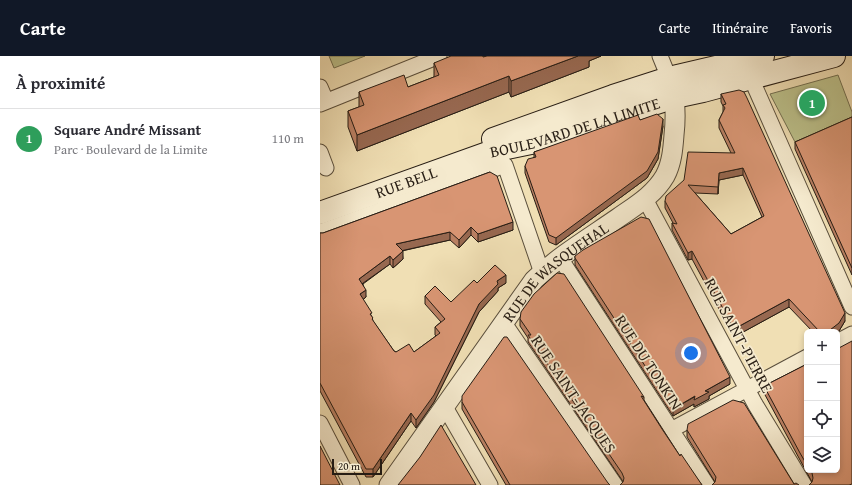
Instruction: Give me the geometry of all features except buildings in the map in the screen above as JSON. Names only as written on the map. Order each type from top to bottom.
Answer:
[{"type":"main road","name":"BOULEVARD DE LA LIMITE","points":[[320,213],[493,152],[531,143],[672,88],[763,56]]},
{"type":"main road","name":"BOULEVARD DE LA LIMITE","points":[[320,201],[613,96],[751,78],[834,56]]},
{"type":"street","points":[[320,87],[323,102],[439,56]]},
{"type":"street","name":"RUE DE WASQUEHAL","points":[[389,485],[527,290],[542,273],[560,258],[645,200],[665,175],[671,158],[675,124],[672,88],[660,56]]},
{"type":"street","points":[[751,78],[852,307]]},
{"type":"street","points":[[320,152],[326,168]]},
{"type":"street","name":"RUE BELL","points":[[320,232],[505,166],[542,273]]},
{"type":"street","name":"RUE SAINT-PIERRE","points":[[645,200],[747,389],[804,485]]},
{"type":"street","name":"RUE DU TONKIN","points":[[560,258],[707,485]]},
{"type":"street","name":"RUE SAINT-JACQUES","points":[[504,323],[615,485]]},
{"type":"street","points":[[840,340],[852,334]]},
{"type":"street","points":[[671,430],[804,359]]},
{"type":"street","points":[[445,407],[490,485]]},
{"type":"street","points":[[320,423],[352,485]]},
{"type":"green space","points":[[329,56],[365,56],[334,68]]},
{"type":"green space","points":[[838,75],[852,112],[852,120],[795,142],[770,94]]},
{"type":"place","name":"Square André Missant","points":[[812,103]]}]
